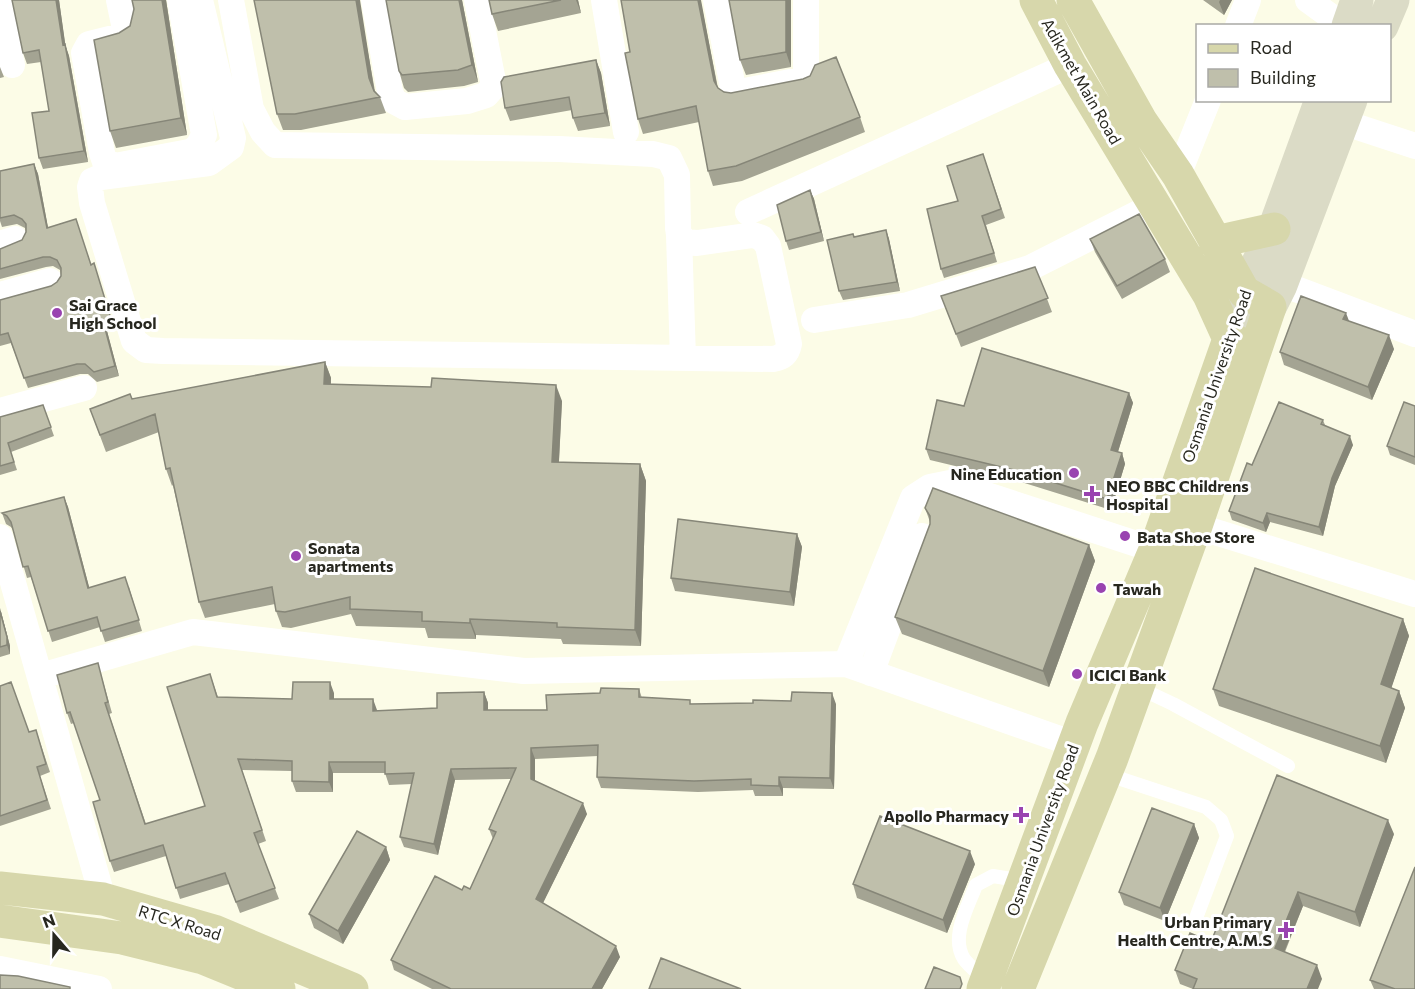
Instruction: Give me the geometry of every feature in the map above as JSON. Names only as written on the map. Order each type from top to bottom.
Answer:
[{"type":"main road","name":"Adikmet Main Road","points":[[1036,0],[1070,65],[1209,295],[1242,344]]},
{"type":"main road","points":[[1073,0],[1141,121],[1178,175],[1215,242],[1262,289]]},
{"type":"main road","points":[[1347,24],[1357,0]]},
{"type":"main road","points":[[1383,24],[1393,0]]},
{"type":"main road","name":"Osmania University Road","points":[[1262,289],[1274,229],[1338,108]]},
{"type":"main road","name":"Osmania University Road","points":[[985,985],[1074,744],[1242,344],[1262,289],[1338,108]]},
{"type":"main road","points":[[1215,242],[1274,229]]},
{"type":"main road","name":"Osmania University Road","points":[[1018,989],[1106,774],[1196,526],[1242,344]]},
{"type":"main road","name":"RTC X Road","points":[[0,888],[103,899],[208,944],[352,989]]},
{"type":"main road","name":"RTC X Road","points":[[0,921],[122,938],[208,944],[279,989]]},
{"type":"street","points":[[120,0],[125,29],[121,36],[89,44],[84,53],[102,153],[105,162],[115,166],[189,152],[196,149],[204,135],[180,0]]},
{"type":"street","points":[[200,0],[233,138],[231,147],[209,163],[100,177],[92,181],[90,187],[92,203],[134,341],[146,350],[773,359],[782,357],[788,350],[789,344],[768,246],[762,238],[753,235],[697,243],[686,242],[679,235]]},
{"type":"street","points":[[231,0],[251,109],[263,132],[275,146],[559,149],[662,155],[669,158],[677,176],[683,358]]},
{"type":"street","points":[[374,0],[390,92],[394,100],[405,107],[467,101],[486,95],[494,86],[477,0]]},
{"type":"street","points":[[604,0],[626,132]]},
{"type":"street","points":[[717,0],[734,93],[806,79],[806,0]]},
{"type":"street","points":[[1239,24],[1248,0]]},
{"type":"street","points":[[1308,0],[1343,24]]},
{"type":"street","points":[[0,6],[12,65]]},
{"type":"street","points":[[748,212],[1070,65]]},
{"type":"street","points":[[1178,175],[1207,102]]},
{"type":"street","points":[[1338,108],[1415,146]]},
{"type":"street","points":[[233,138],[263,132]]},
{"type":"street","points":[[814,320],[908,305],[1030,268],[1154,205]]},
{"type":"street","points":[[0,295],[50,281]]},
{"type":"street","points":[[1262,289],[1415,334]]},
{"type":"street","points":[[0,411],[84,388]]},
{"type":"street","points":[[846,664],[913,498],[930,487],[950,483],[1155,550]]},
{"type":"street","points":[[1196,526],[1414,593]]},
{"type":"street","points":[[871,673],[922,536]]},
{"type":"street","points":[[0,537],[103,899]]},
{"type":"street","points":[[41,676],[193,632],[524,671],[846,664],[1074,744]]},
{"type":"street","points":[[0,969],[89,988]]},
{"type":"lane","points":[[1137,687],[1288,766]]},
{"type":"lane","points":[[1106,774],[1206,807],[1221,820],[1227,836],[1196,918]]},
{"type":"lane","points":[[985,985],[965,960],[959,941],[960,931],[976,885],[993,876],[1023,881]]},
{"type":"building","points":[[12,0],[56,0],[84,151],[39,158],[32,113],[49,111],[39,50],[23,53]]},
{"type":"building","points":[[132,0],[162,0],[181,118],[110,131],[94,40],[119,33],[130,26],[134,9]]},
{"type":"building","points":[[254,0],[356,0],[369,78],[374,91],[380,97],[295,114],[277,114]]},
{"type":"building","points":[[386,0],[459,0],[472,65],[458,70],[402,75],[399,71]]},
{"type":"building","points":[[489,0],[561,0],[492,14]]},
{"type":"building","points":[[621,0],[698,0],[714,81],[724,92],[731,93],[803,79],[810,76],[815,65],[836,57],[860,117],[736,166],[708,171],[696,106],[638,119],[625,53],[630,52]]},
{"type":"building","points":[[729,0],[786,0],[786,52],[740,60]]},
{"type":"building","points":[[596,60],[605,113],[573,118],[569,97],[505,108],[501,82],[504,77]]},
{"type":"building","points":[[983,154],[1001,209],[982,216],[994,253],[941,269],[927,209],[958,201],[947,166]]},
{"type":"building","points":[[34,164],[47,228],[76,219],[91,265],[94,263],[111,319],[103,321],[115,366],[94,372],[85,364],[77,364],[24,378],[8,333],[0,335],[0,300],[51,286],[61,276],[61,268],[57,260],[50,257],[0,269],[0,249],[22,240],[26,232],[26,224],[14,215],[0,218],[0,171]]},
{"type":"building","points":[[810,190],[821,232],[786,241],[777,205]]},
{"type":"building","points":[[1139,214],[1165,259],[1117,286],[1090,239]]},
{"type":"building","points":[[886,230],[897,282],[839,291],[827,240]]},
{"type":"building","points":[[1035,267],[1048,298],[956,334],[941,296]]},
{"type":"building","points":[[1301,296],[1346,313],[1343,319],[1389,335],[1368,387],[1280,352]]},
{"type":"building","points":[[982,348],[1129,393],[1111,450],[1122,453],[1107,499],[1014,470],[926,449],[937,400],[964,406]]},
{"type":"building","points":[[325,362],[324,384],[431,387],[432,378],[556,385],[552,462],[640,464],[635,630],[557,627],[557,623],[470,619],[470,623],[422,621],[422,612],[350,609],[350,597],[285,612],[276,611],[272,587],[199,602],[170,468],[166,469],[155,414],[100,435],[90,409],[130,394],[132,399]]},
{"type":"building","points":[[1279,402],[1323,420],[1321,424],[1350,436],[1332,478],[1319,527],[1267,513],[1263,523],[1229,511],[1247,463],[1252,465]]},
{"type":"building","points":[[1404,402],[1415,406],[1415,457],[1387,446]]},
{"type":"building","points":[[43,405],[51,427],[8,443],[14,462],[0,466],[0,417]]},
{"type":"building","points":[[933,488],[1089,545],[1043,671],[895,617],[930,524],[930,516],[925,508]]},
{"type":"building","points":[[64,497],[88,588],[125,577],[139,620],[101,631],[97,617],[48,631],[28,566],[23,567],[11,522],[2,513]]},
{"type":"building","points":[[678,519],[797,534],[790,592],[671,578]]},
{"type":"building","points":[[1255,568],[1403,619],[1381,684],[1399,691],[1380,746],[1213,689]]},
{"type":"building","points":[[0,611],[7,645],[0,647]]},
{"type":"building","points":[[98,663],[108,702],[105,703],[145,824],[205,806],[167,687],[210,674],[217,697],[292,699],[293,682],[330,682],[330,699],[373,699],[373,711],[437,708],[437,693],[484,692],[484,710],[547,710],[546,695],[600,693],[601,688],[639,689],[639,697],[690,700],[690,704],[753,703],[753,700],[791,701],[792,692],[832,693],[830,778],[779,777],[779,786],[751,785],[751,779],[694,781],[597,777],[598,745],[531,748],[531,779],[583,803],[536,899],[616,946],[592,989],[451,989],[391,960],[435,876],[462,890],[464,886],[470,889],[496,832],[489,829],[516,768],[451,769],[434,844],[400,837],[414,773],[385,774],[385,762],[329,762],[329,782],[292,781],[292,761],[238,759],[262,830],[254,833],[275,888],[236,902],[225,873],[176,888],[163,845],[110,861],[93,802],[100,800],[70,712],[67,713],[57,675]]},
{"type":"building","points":[[11,682],[29,732],[36,730],[46,764],[37,767],[47,800],[0,816],[0,686]]},
{"type":"building","points":[[1277,775],[1388,820],[1355,912],[1298,892],[1275,948],[1317,965],[1307,989],[1193,989],[1197,979],[1175,970],[1190,933],[1211,942]]},
{"type":"building","points":[[1152,808],[1194,824],[1160,908],[1119,892]]},
{"type":"building","points":[[880,816],[970,851],[943,920],[853,884]]},
{"type":"building","points":[[357,831],[386,847],[338,931],[309,914]]},
{"type":"building","points":[[1415,867],[1415,989],[1395,989],[1370,980]]},
{"type":"building","points":[[661,958],[741,989],[649,989]]},
{"type":"building","points":[[934,967],[960,977],[962,984],[960,989],[925,989]]},
{"type":"building","points":[[0,975],[18,976],[70,987],[70,989],[0,989]]},
{"type":"place","name":"Sai Grace High School","points":[[57,313]]},
{"type":"place","name":"Nine Education","points":[[1074,473]]},
{"type":"place","name":"NEO BBC Childrens Hospital","points":[[1092,494]]},
{"type":"place","name":"Bata Shoe Store","points":[[1125,536]]},
{"type":"place","name":"Sonata apartments","points":[[296,556]]},
{"type":"place","name":"Tawah","points":[[1101,588]]},
{"type":"place","name":"ICICI Bank","points":[[1077,674]]},
{"type":"place","name":"Apollo Pharmacy","points":[[1021,815]]},
{"type":"place","name":"Urban Primary Health Centre, A.M.S","points":[[1286,930]]}]
